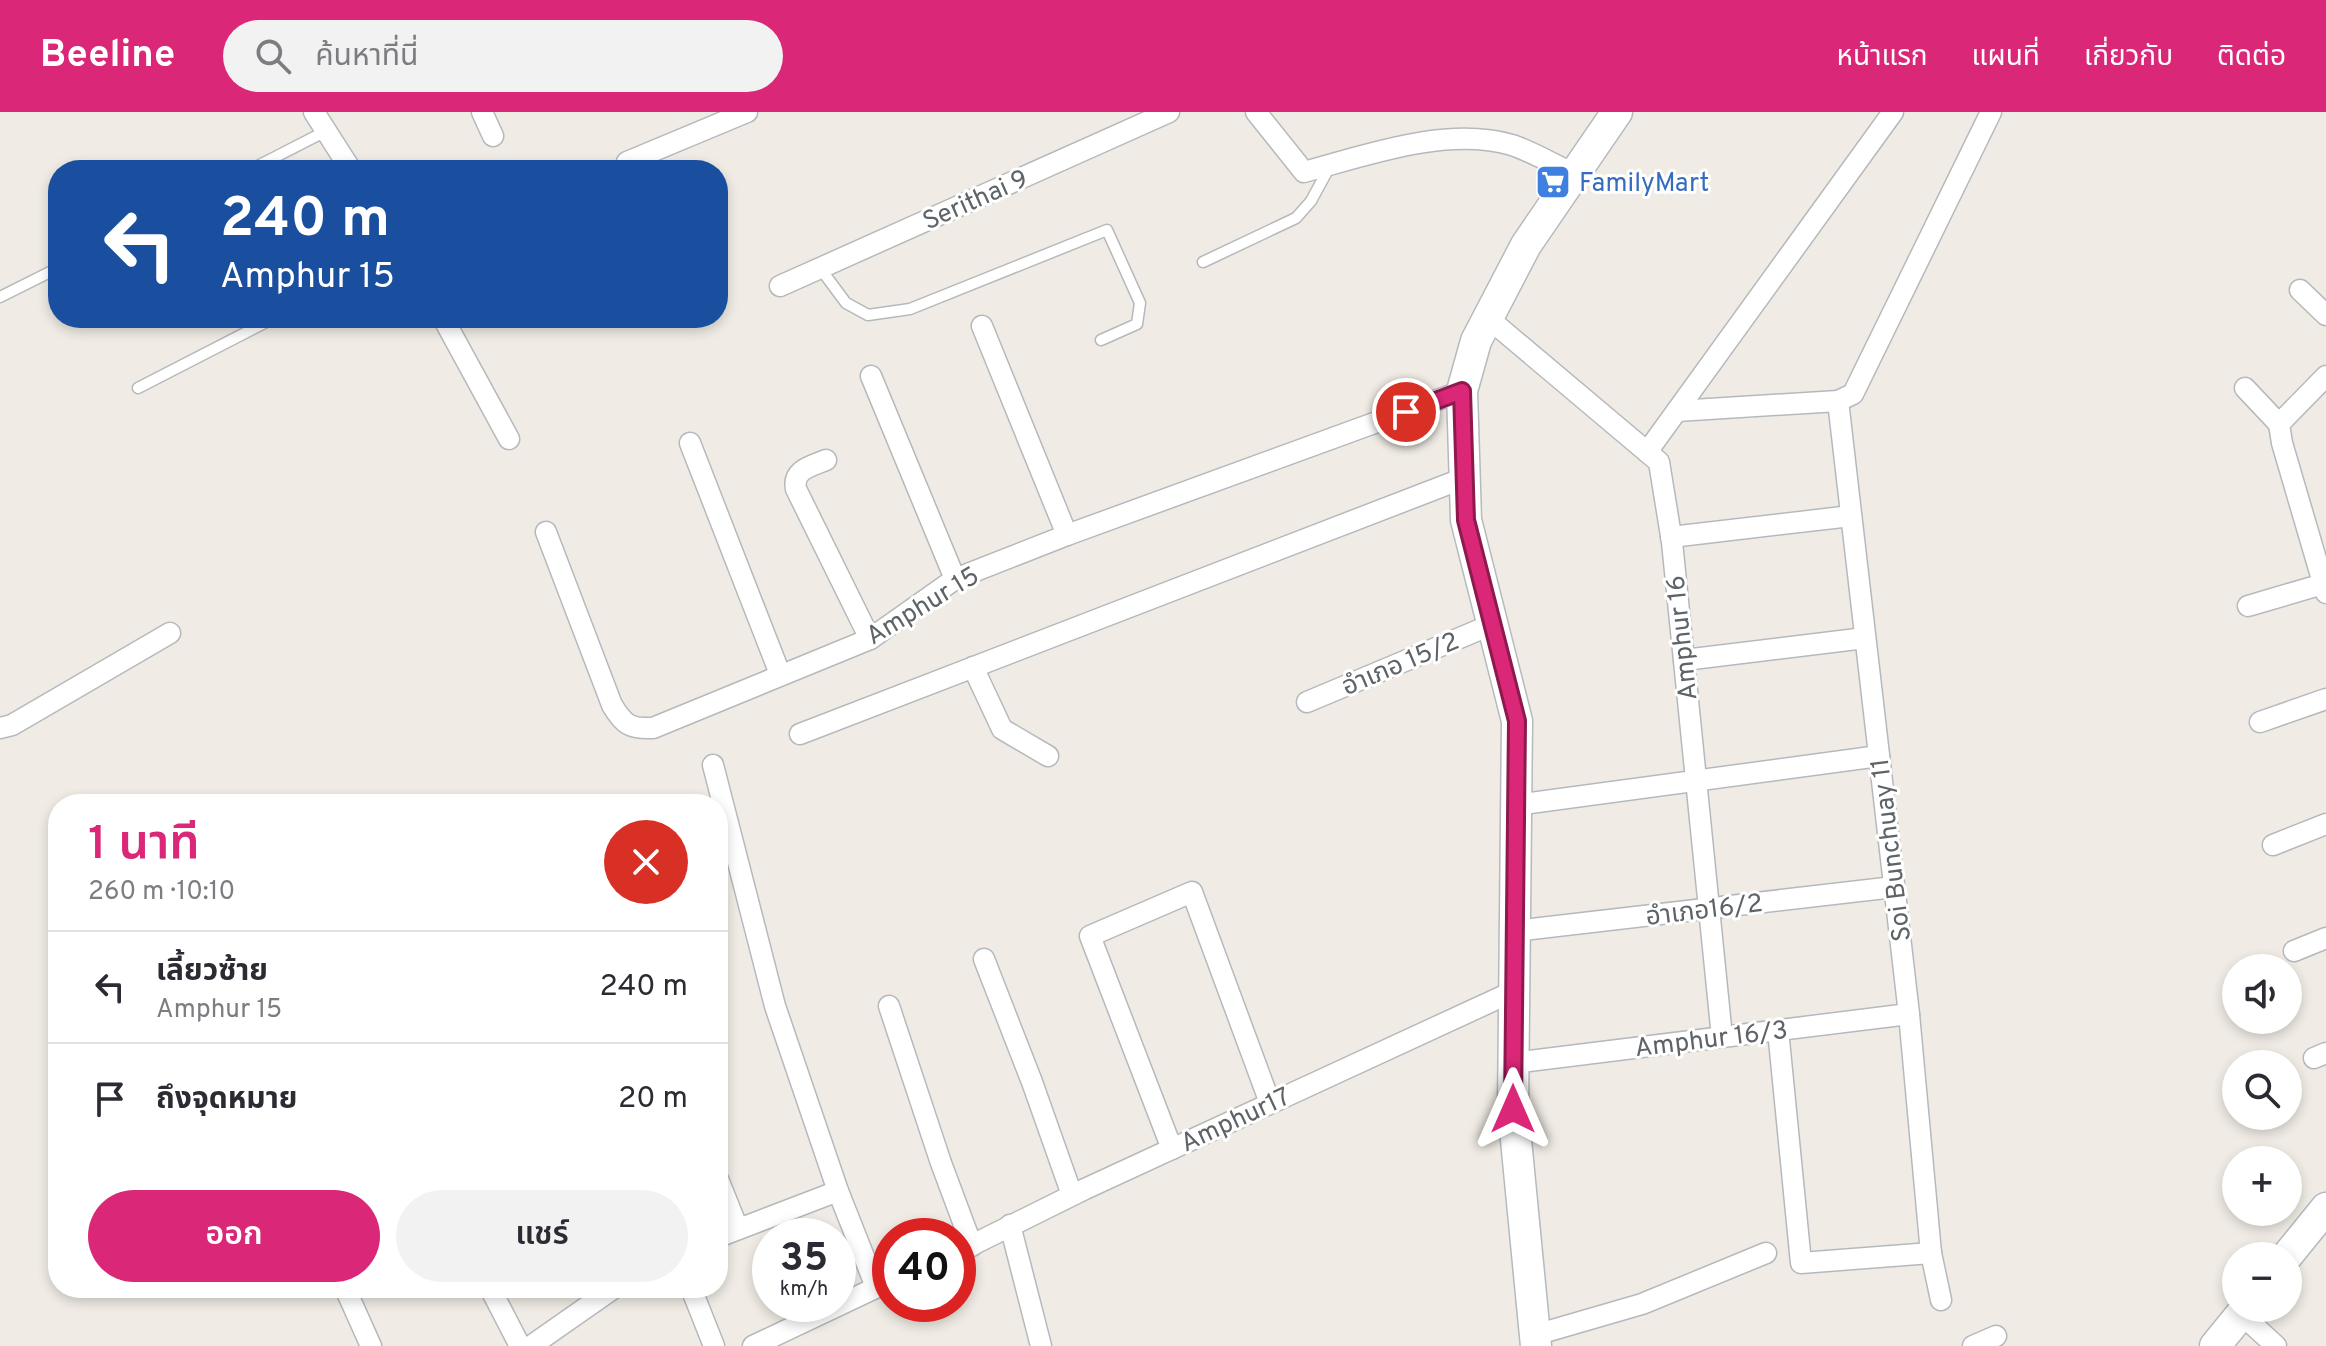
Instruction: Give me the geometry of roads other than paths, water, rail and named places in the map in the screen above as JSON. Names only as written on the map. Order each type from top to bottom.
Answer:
[{"type":"street","points":[[314,112],[345,160]]},
{"type":"street","points":[[482,112],[493,136]]},
{"type":"street","points":[[632,160],[747,112]]},
{"type":"street","name":"Serithai 9","points":[[780,286],[1169,112]]},
{"type":"street","points":[[1256,112],[1304,172],[1393,147],[1455,138],[1511,145],[1575,174]]},
{"type":"street","points":[[1617,112],[1526,245],[1476,341],[1462,391],[1466,520],[1517,721],[1513,1109],[1536,1340],[1642,1304],[1766,1253]]},
{"type":"street","points":[[1647,452],[1893,112]]},
{"type":"street","points":[[1677,411],[1838,401],[1853,394],[1991,112]]},
{"type":"street","points":[[2300,290],[2326,315]]},
{"type":"street","name":"Amphur 16","points":[[1488,318],[1659,462],[1671,537],[1722,1037]]},
{"type":"street","points":[[982,326],[1067,535]]},
{"type":"street","points":[[448,328],[509,439]]},
{"type":"street","points":[[871,376],[955,579]]},
{"type":"street","points":[[2279,424],[2326,376]]},
{"type":"street","points":[[2245,388],[2279,424],[2325,589],[2248,606]]},
{"type":"street","name":"Amphur 15","points":[[546,532],[612,705],[622,723],[634,729],[653,728],[870,639],[955,579],[1462,391]]},
{"type":"street","name":"Soi Bunchuay 11","points":[[1838,401],[1909,1014],[1931,1253],[1941,1300]]},
{"type":"street","points":[[690,443],[780,674]]},
{"type":"street","points":[[826,460],[798,473],[794,480],[796,489],[870,639]]},
{"type":"street","points":[[800,734],[1464,478]]},
{"type":"street","points":[[1671,537],[1851,516]]},
{"type":"street","name":"อำเภอ 15/2","points":[[1307,702],[1493,624]]},
{"type":"street","points":[[0,728],[12,725],[170,633]]},
{"type":"street","points":[[1684,660],[1865,638]]},
{"type":"street","points":[[973,667],[1002,729],[1048,756]]},
{"type":"street","points":[[2260,722],[2326,699]]},
{"type":"street","points":[[1515,805],[1879,756]]},
{"type":"street","points":[[713,765],[720,794]]},
{"type":"street","points":[[728,823],[775,1006],[838,1191],[872,1261]]},
{"type":"street","points":[[2273,845],[2326,824]]},
{"type":"street","name":"อำเภอ16/2","points":[[1514,931],[1894,887]]},
{"type":"street","points":[[1172,1149],[1090,936],[1192,892],[1270,1103]]},
{"type":"street","points":[[2294,951],[2326,938]]},
{"type":"street","points":[[984,959],[1072,1195]]},
{"type":"street","name":"Amphur17","points":[[976,1243],[1072,1195],[1514,991]]},
{"type":"street","points":[[889,1006],[956,1218]]},
{"type":"street","name":"Amphur 16/3","points":[[1513,1063],[1909,1014]]},
{"type":"street","points":[[1778,1030],[1801,1263],[1931,1253]]},
{"type":"street","points":[[728,1233],[838,1191]]},
{"type":"street","points":[[728,1204],[738,1229]]},
{"type":"street","points":[[2298,1242],[2326,1208]]},
{"type":"street","points":[[1010,1225],[1041,1346]]},
{"type":"street","points":[[753,1346],[872,1289]]},
{"type":"street","points":[[349,1298],[371,1346]]},
{"type":"street","points":[[495,1298],[520,1346]]},
{"type":"street","points":[[531,1346],[600,1298]]},
{"type":"street","points":[[695,1298],[714,1346]]},
{"type":"street","points":[[2215,1346],[2234,1322]]},
{"type":"street","points":[[2253,1322],[2276,1346]]},
{"type":"street","points":[[1973,1346],[1996,1336]]},
{"type":"lane","points":[[269,160],[326,131]]},
{"type":"lane","points":[[1203,262],[1296,218],[1311,201],[1331,165]]},
{"type":"lane","points":[[820,268],[846,303],[868,315],[910,309],[1107,230],[1140,303],[1137,324],[1101,340]]},
{"type":"lane","points":[[0,297],[48,273]]},
{"type":"lane","points":[[138,388],[255,328]]},
{"type":"place","name":"FamilyMart","points":[[1553,182]]}]
